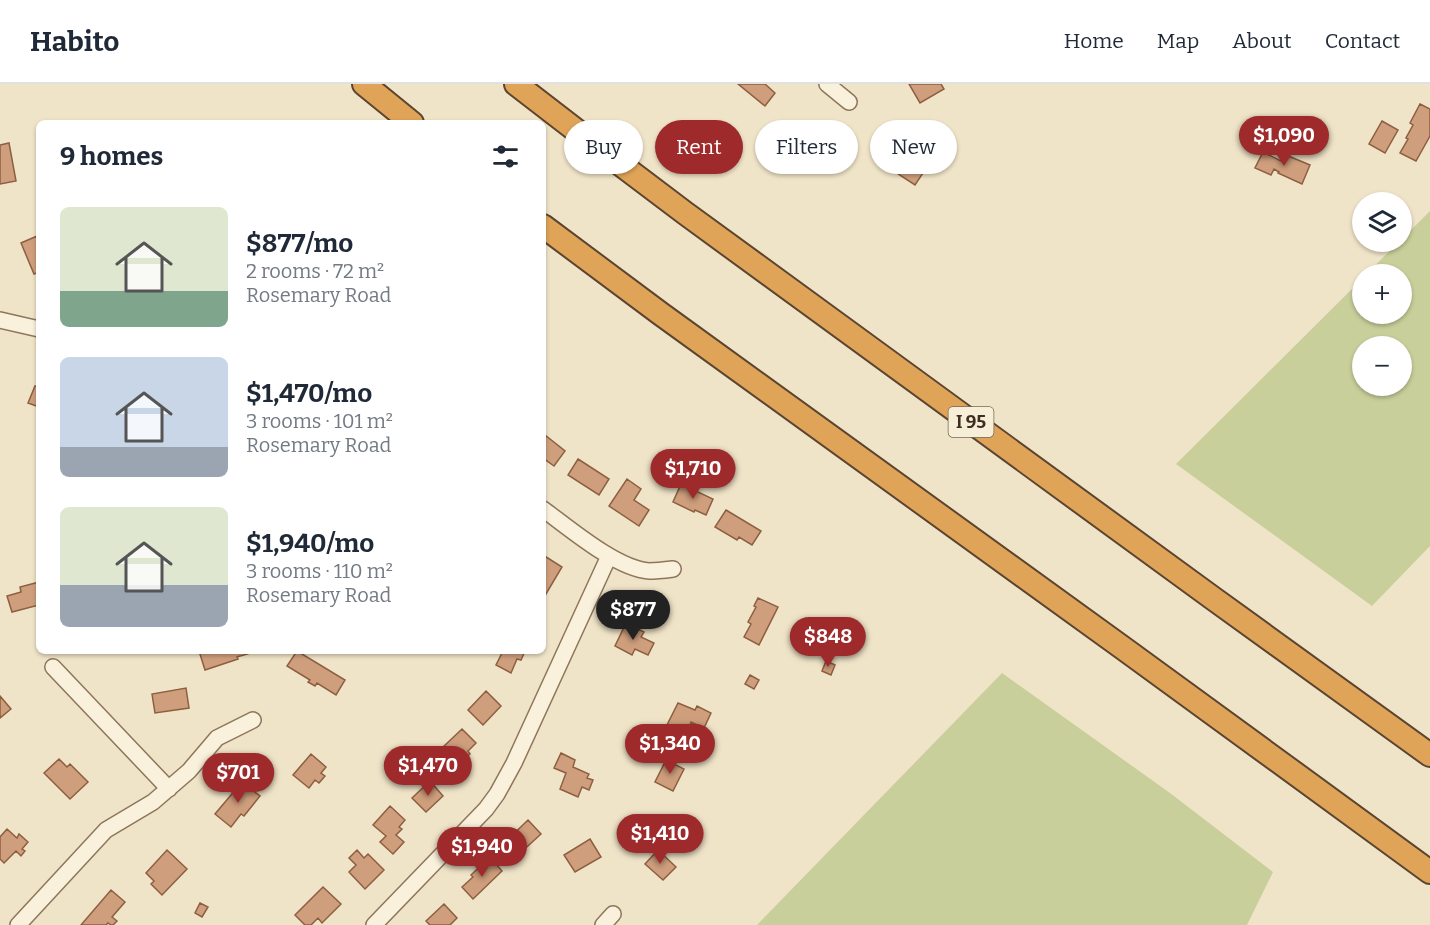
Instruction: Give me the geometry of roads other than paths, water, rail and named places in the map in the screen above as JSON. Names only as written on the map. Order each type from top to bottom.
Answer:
[{"type":"highway","points":[[364,84],[408,120]]},
{"type":"highway","name":"I 95","points":[[516,84],[704,228],[1430,755]]},
{"type":"highway","points":[[546,228],[1430,872]]},
{"type":"street","points":[[827,84],[849,102]]},
{"type":"street","points":[[0,320],[36,328]]},
{"type":"street","points":[[546,511],[609,556],[628,566],[648,571],[672,569]]},
{"type":"street","points":[[374,925],[474,822],[497,794],[514,763],[609,556]]},
{"type":"street","points":[[53,668],[169,789]]},
{"type":"street","points":[[18,925],[106,830],[153,802],[169,789],[189,771],[217,738],[253,720]]}]
